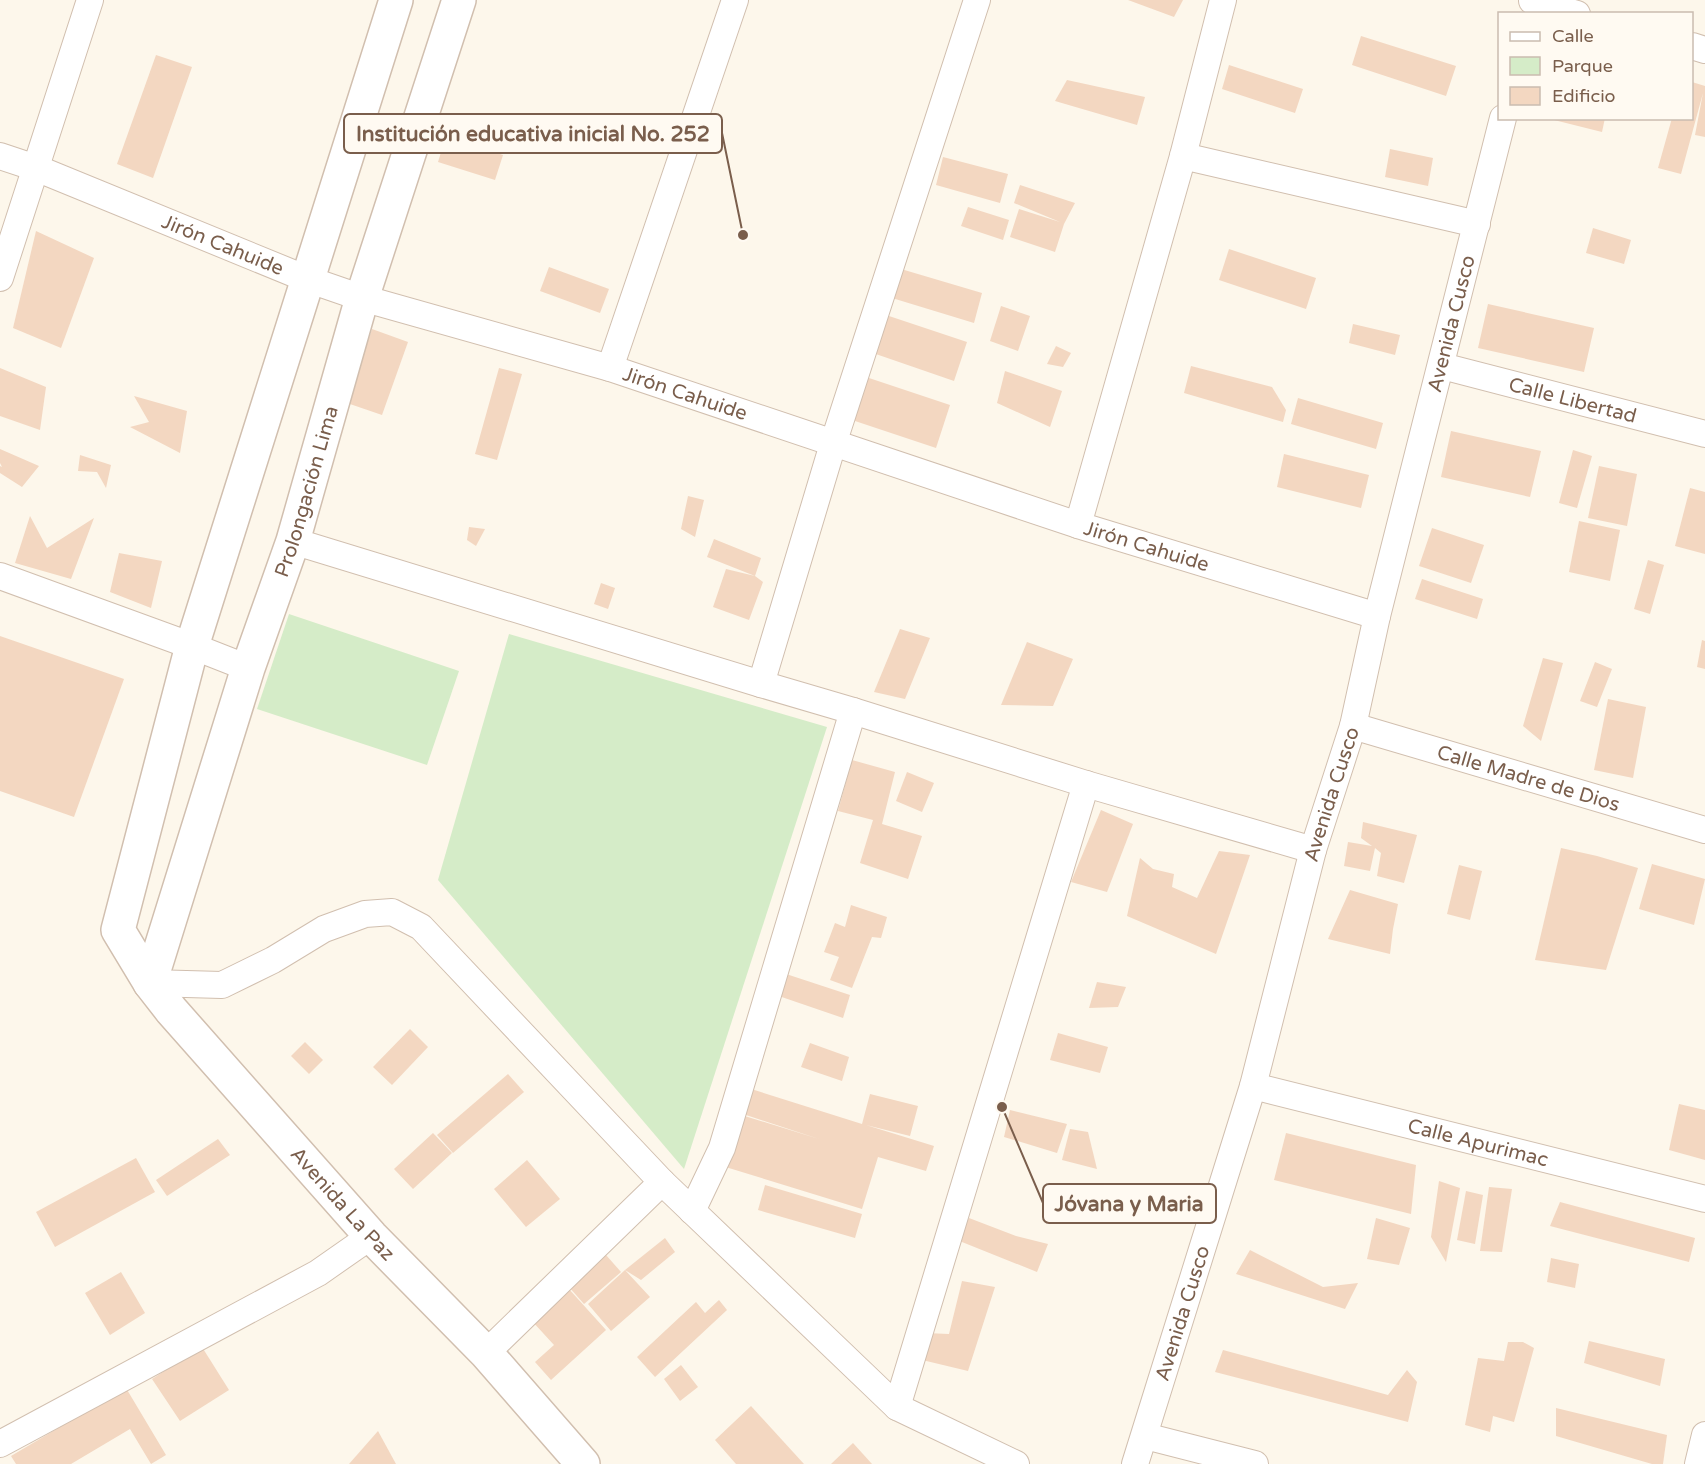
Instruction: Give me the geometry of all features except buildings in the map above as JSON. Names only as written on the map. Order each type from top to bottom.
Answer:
[{"type":"street","points":[[0,279],[90,0]]},
{"type":"street","points":[[192,646],[396,0]]},
{"type":"street","name":"Prolongación Lima","points":[[150,983],[248,668],[293,541],[362,298],[459,0]]},
{"type":"street","points":[[610,368],[735,0]]},
{"type":"street","points":[[761,684],[833,444],[977,0]]},
{"type":"street","points":[[1078,525],[1183,156],[1222,0]]},
{"type":"street","points":[[1531,5],[1567,12]]},
{"type":"street","name":"Avenida Cusco","points":[[1135,1464],[1253,1086],[1313,850],[1353,726],[1377,616],[1503,120]]},
{"type":"street","name":"Jirón Cahuide","points":[[0,156],[36,168],[307,279],[362,298],[610,368],[1078,525],[1377,616]]},
{"type":"street","points":[[1183,156],[1477,224]]},
{"type":"street","name":"Calle Libertad","points":[[1442,366],[1705,434]]},
{"type":"street","points":[[293,541],[1086,784],[1313,850]]},
{"type":"street","points":[[0,576],[248,668]]},
{"type":"street","name":"Avenida La Paz","points":[[192,646],[117,930],[150,983],[171,1011],[371,1236],[486,1353],[583,1464]]},
{"type":"street","points":[[692,1211],[722,1148],[853,711]]},
{"type":"street","name":"Calle Madre de Dios","points":[[1353,726],[1705,830]]},
{"type":"street","points":[[897,1407],[1086,784]]},
{"type":"street","points":[[150,983],[222,985],[273,960],[324,929],[364,914],[392,912],[421,927],[662,1182],[897,1407],[1016,1464]]},
{"type":"street","name":"Calle Apurimac","points":[[1253,1086],[1705,1199]]},
{"type":"street","points":[[486,1353],[662,1182]]},
{"type":"street","points":[[0,1444],[318,1273],[371,1236]]},
{"type":"street","points":[[1698,1464],[1705,1435]]},
{"type":"street","points":[[1145,1436],[1255,1464]]},
{"type":"green space","points":[[289,614],[459,671],[427,765],[257,709]]},
{"type":"green space","points":[[509,634],[827,727],[684,1169],[438,880]]},
{"type":"place","name":"Institución educativa inicial No. 252","points":[[743,235]]},
{"type":"place","name":"Jóvana y Maria","points":[[1002,1107]]}]
